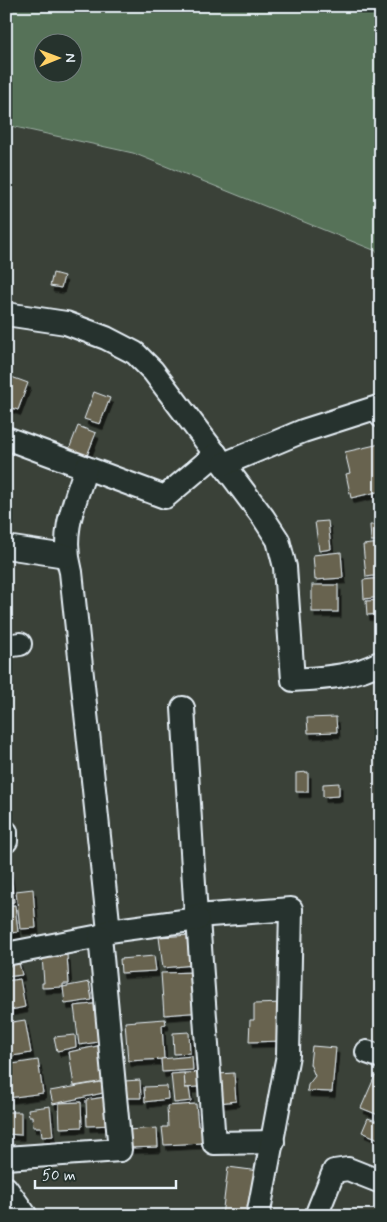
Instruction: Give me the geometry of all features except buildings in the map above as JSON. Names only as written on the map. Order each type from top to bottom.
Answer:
[{"type":"street","points":[[6,314],[66,323],[106,338],[135,353],[153,371],[263,517],[278,540],[285,567],[294,680],[328,678],[367,670],[381,662]]},
{"type":"street","points":[[6,438],[164,497],[220,459],[378,407],[381,416]]},
{"type":"street","points":[[6,1158],[120,1150],[105,933],[71,572],[66,556],[67,526],[86,468]]},
{"type":"street","points":[[6,547],[66,556]]},
{"type":"street","points":[[183,708],[214,1143],[273,1142]]},
{"type":"street","points":[[6,832],[6,841]]},
{"type":"street","points":[[6,954],[105,933],[197,918],[291,909],[288,1055],[258,1216]]},
{"type":"street","points":[[316,1216],[334,1171],[348,1169],[381,1182]]},
{"type":"street","points":[[6,1188],[26,1216]]},
{"type":"green space","points":[[6,6],[381,6],[381,253],[133,153],[6,125]]}]
